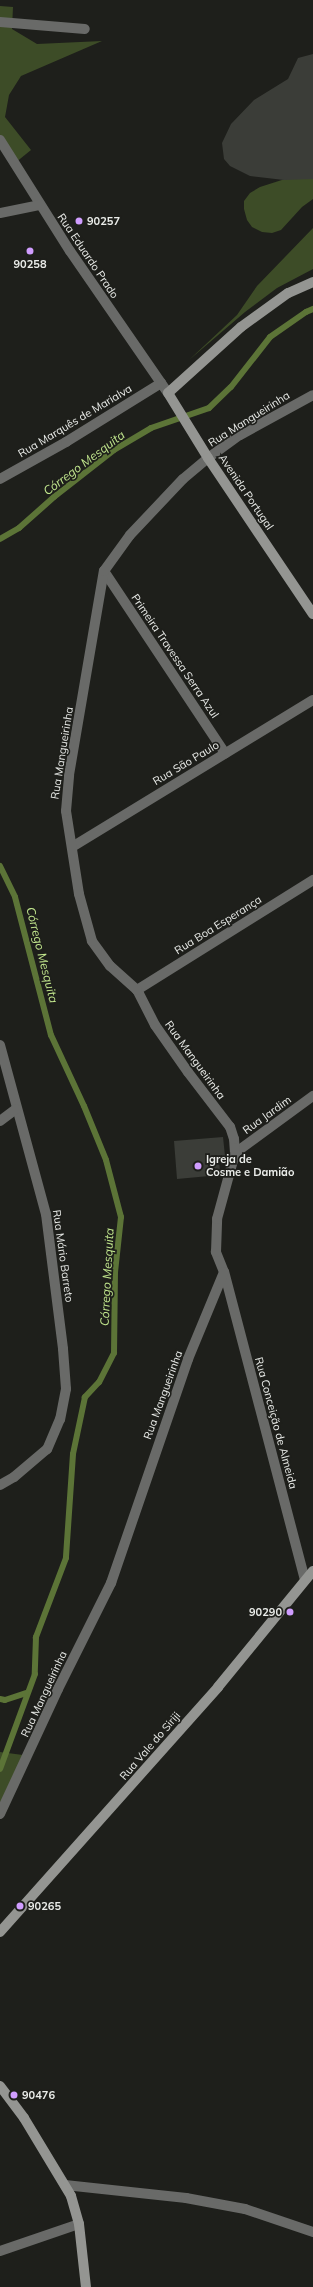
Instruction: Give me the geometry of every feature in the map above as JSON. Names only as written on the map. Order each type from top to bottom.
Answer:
[{"type":"street","points":[[0,22],[85,29]]},
{"type":"street","name":"Rua Eduardo Prado","points":[[0,140],[40,205],[161,383]]},
{"type":"street","points":[[0,213],[40,205]]},
{"type":"street","points":[[168,393],[241,327],[288,293],[313,282]]},
{"type":"street","name":"Avenida Portugal","points":[[161,383],[208,458],[313,614]]},
{"type":"street","name":"Rua Marquês de Marialva","points":[[0,479],[66,442],[161,383]]},
{"type":"street","name":"Rua Mangueirinha","points":[[0,1814],[58,1689],[111,1583],[188,1359],[224,1272],[216,1252],[216,1225],[235,1153],[234,1139],[230,1127],[188,1072],[155,1025],[137,990],[110,966],[92,941],[79,894],[66,811],[69,775],[104,571],[130,535],[183,479],[208,458],[240,435],[313,395]]},
{"type":"street","name":"Primeira Travessa Serra Azul","points":[[104,571],[225,754]]},
{"type":"street","name":"Rua São Paulo","points":[[72,847],[313,700]]},
{"type":"street","name":"Rua Boa Esperança","points":[[137,990],[313,880]]},
{"type":"street","name":"Rua Mário Barreto","points":[[0,1045],[16,1109],[46,1214],[63,1349],[66,1389],[60,1419],[46,1449],[14,1477],[0,1485]]},
{"type":"street","name":"Rua Jardim","points":[[235,1153],[313,1096]]},
{"type":"street","points":[[0,1121],[16,1109]]},
{"type":"street","name":"Rua Conceição de Almeida","points":[[224,1272],[305,1580]]},
{"type":"street","name":"Rua Vale do Siriji","points":[[0,1932],[218,1687],[313,1571]]},
{"type":"street","points":[[0,2086],[24,2118],[71,2196],[79,2224],[86,2287]]},
{"type":"street","points":[[65,2185],[186,2198],[245,2209],[313,2232]]},
{"type":"street","points":[[0,2251],[79,2224]]},
{"type":"green space","points":[[0,6],[13,7],[12,29],[37,44],[102,41],[21,76],[9,95],[5,117],[31,150],[15,163],[0,140]]},
{"type":"green space","points":[[313,170],[313,199],[302,207],[281,230],[272,233],[262,232],[252,227],[247,220],[244,209],[244,201],[250,193],[260,187]]},
{"type":"green space","points":[[313,228],[313,269],[277,288],[245,312],[189,360],[237,315],[257,286]]},
{"type":"green space","points":[[0,1752],[23,1755],[0,1803]]},
{"type":"building","points":[[313,54],[313,179],[284,180],[250,176],[230,166],[224,159],[222,143],[231,124],[254,100],[288,79],[298,58]]},
{"type":"building","name":"Igreja de Cosme e Damião","points":[[223,1137],[225,1156],[219,1157],[220,1175],[177,1179],[174,1141]]},
{"type":"waterway","name":"Córrego Mesquita","points":[[0,539],[19,528],[54,497],[114,450],[151,428],[209,408],[231,387],[270,337],[306,312],[313,309]]},
{"type":"waterway","name":"Córrego Mesquita","points":[[0,866],[15,897],[51,1035],[84,1106],[106,1160],[121,1217],[115,1272],[114,1353],[99,1382],[85,1397],[73,1454],[66,1558],[36,1637],[35,1674],[0,1769]]},
{"type":"waterway","points":[[0,1699],[5,1700],[26,1693]]},
{"type":"place","name":"90257","points":[[79,221]]},
{"type":"place","name":"90258","points":[[30,251]]},
{"type":"place","name":"Igreja de Cosme e Damião","points":[[198,1166]]},
{"type":"place","name":"90290","points":[[290,1612]]},
{"type":"place","name":"90265","points":[[20,1906]]},
{"type":"place","name":"90476","points":[[14,2095]]}]
